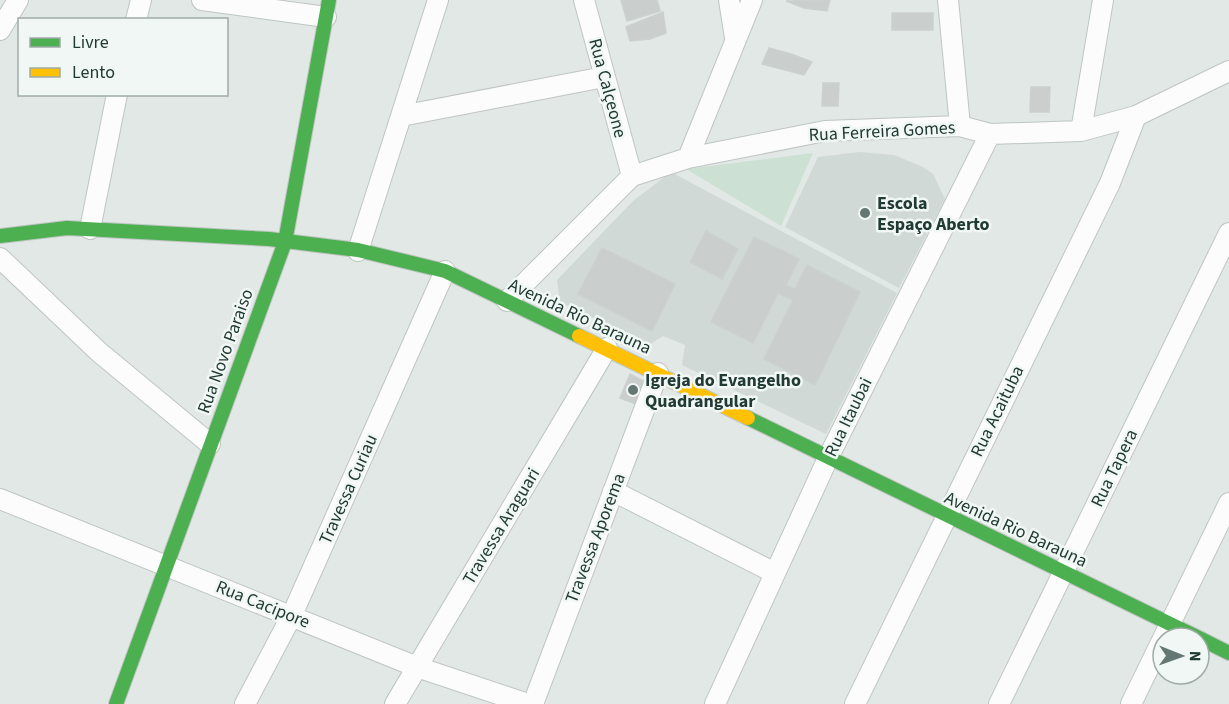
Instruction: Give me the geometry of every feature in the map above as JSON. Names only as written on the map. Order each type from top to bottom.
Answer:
[{"type":"street","points":[[0,28],[18,0]]},
{"type":"street","points":[[136,18],[141,0]]},
{"type":"street","points":[[202,0],[327,8]]},
{"type":"street","points":[[358,252],[438,0]]},
{"type":"street","name":"Rua Calçeone","points":[[584,0],[632,176]]},
{"type":"street","points":[[729,0],[735,38]]},
{"type":"street","points":[[688,158],[752,0]]},
{"type":"street","points":[[948,0],[960,126]]},
{"type":"street","points":[[1081,131],[1103,0]]},
{"type":"street","name":"Rua Novo Paraiso","points":[[116,704],[285,242],[327,8]]},
{"type":"street","name":"Rua Ferreira Gomes","points":[[507,301],[632,176],[688,158],[825,131],[960,126],[990,134],[1081,131],[1136,116],[1229,71]]},
{"type":"street","points":[[401,116],[604,77]]},
{"type":"street","points":[[90,229],[117,96]]},
{"type":"street","name":"Rua Acaituba","points":[[855,704],[945,515],[1110,183],[1136,116]]},
{"type":"street","name":"Rua Itaubai","points":[[715,704],[829,456],[990,134]]},
{"type":"street","name":"Avenida Rio Barauna","points":[[0,236],[67,228],[90,229],[285,242],[406,258],[445,271],[607,348],[1174,626]]},
{"type":"street","name":"Rua Tapera","points":[[999,704],[1229,233]]},
{"type":"street","points":[[0,258],[99,352],[210,444]]},
{"type":"street","name":"Travessa Curiau","points":[[245,704],[292,615],[445,271]]},
{"type":"street","name":"Travessa Araguari","points":[[395,704],[607,348]]},
{"type":"street","name":"Travessa Aporema","points":[[533,704],[658,373]]},
{"type":"street","points":[[613,491],[774,572]]},
{"type":"street","name":"Rua Cacipore","points":[[0,499],[417,667],[528,704]]},
{"type":"street","points":[[1131,704],[1229,503]]},
{"type":"street","name":"Avenida Rio Barauna","points":[[1211,644],[1229,653]]},
{"type":"shaded area","name":"Escola Espaço Aberto","points":[[859,152],[894,155],[923,167],[933,174],[945,199],[899,288],[785,227],[818,157]]},
{"type":"shaded area","points":[[671,172],[897,293],[826,434],[682,365],[685,345],[663,336],[649,345],[560,302],[557,280],[633,201]]},
{"type":"green space","points":[[813,153],[781,226],[686,169]]},
{"type":"building","points":[[621,0],[657,0],[660,11],[627,21]]},
{"type":"building","points":[[830,0],[827,11],[804,8],[786,1]]},
{"type":"building","points":[[663,12],[666,33],[650,39],[630,41],[626,27]]},
{"type":"building","points":[[892,13],[933,13],[933,30],[892,30]]},
{"type":"building","points":[[769,48],[812,62],[804,75],[762,64]]},
{"type":"building","points":[[823,83],[839,83],[838,106],[822,106]]},
{"type":"building","points":[[1031,87],[1050,87],[1049,112],[1030,112]]},
{"type":"building","points":[[706,231],[738,249],[722,279],[690,262]]},
{"type":"building","points":[[754,237],[799,259],[786,285],[795,289],[807,265],[860,292],[815,385],[764,359],[793,300],[778,293],[753,343],[711,322]]},
{"type":"building","points":[[602,248],[675,284],[652,331],[578,294]]},
{"type":"building","name":"Igreja do Evangelho Quadrangular","points":[[630,374],[645,382],[636,404],[620,398]]},
{"type":"traffic: fast","points":[[116,704],[285,242],[329,0]]},
{"type":"traffic: fast","points":[[0,236],[67,228],[269,239],[358,250],[445,271],[579,336]]},
{"type":"traffic: fast","points":[[748,418],[1174,626]]},
{"type":"traffic: fast","points":[[1211,644],[1229,653]]},
{"type":"traffic: slow","points":[[579,336],[748,418]]},
{"type":"place","name":"Escola Espaço Aberto","points":[[865,213]]},
{"type":"place","name":"Igreja do Evangelho Quadrangular","points":[[633,390]]}]
